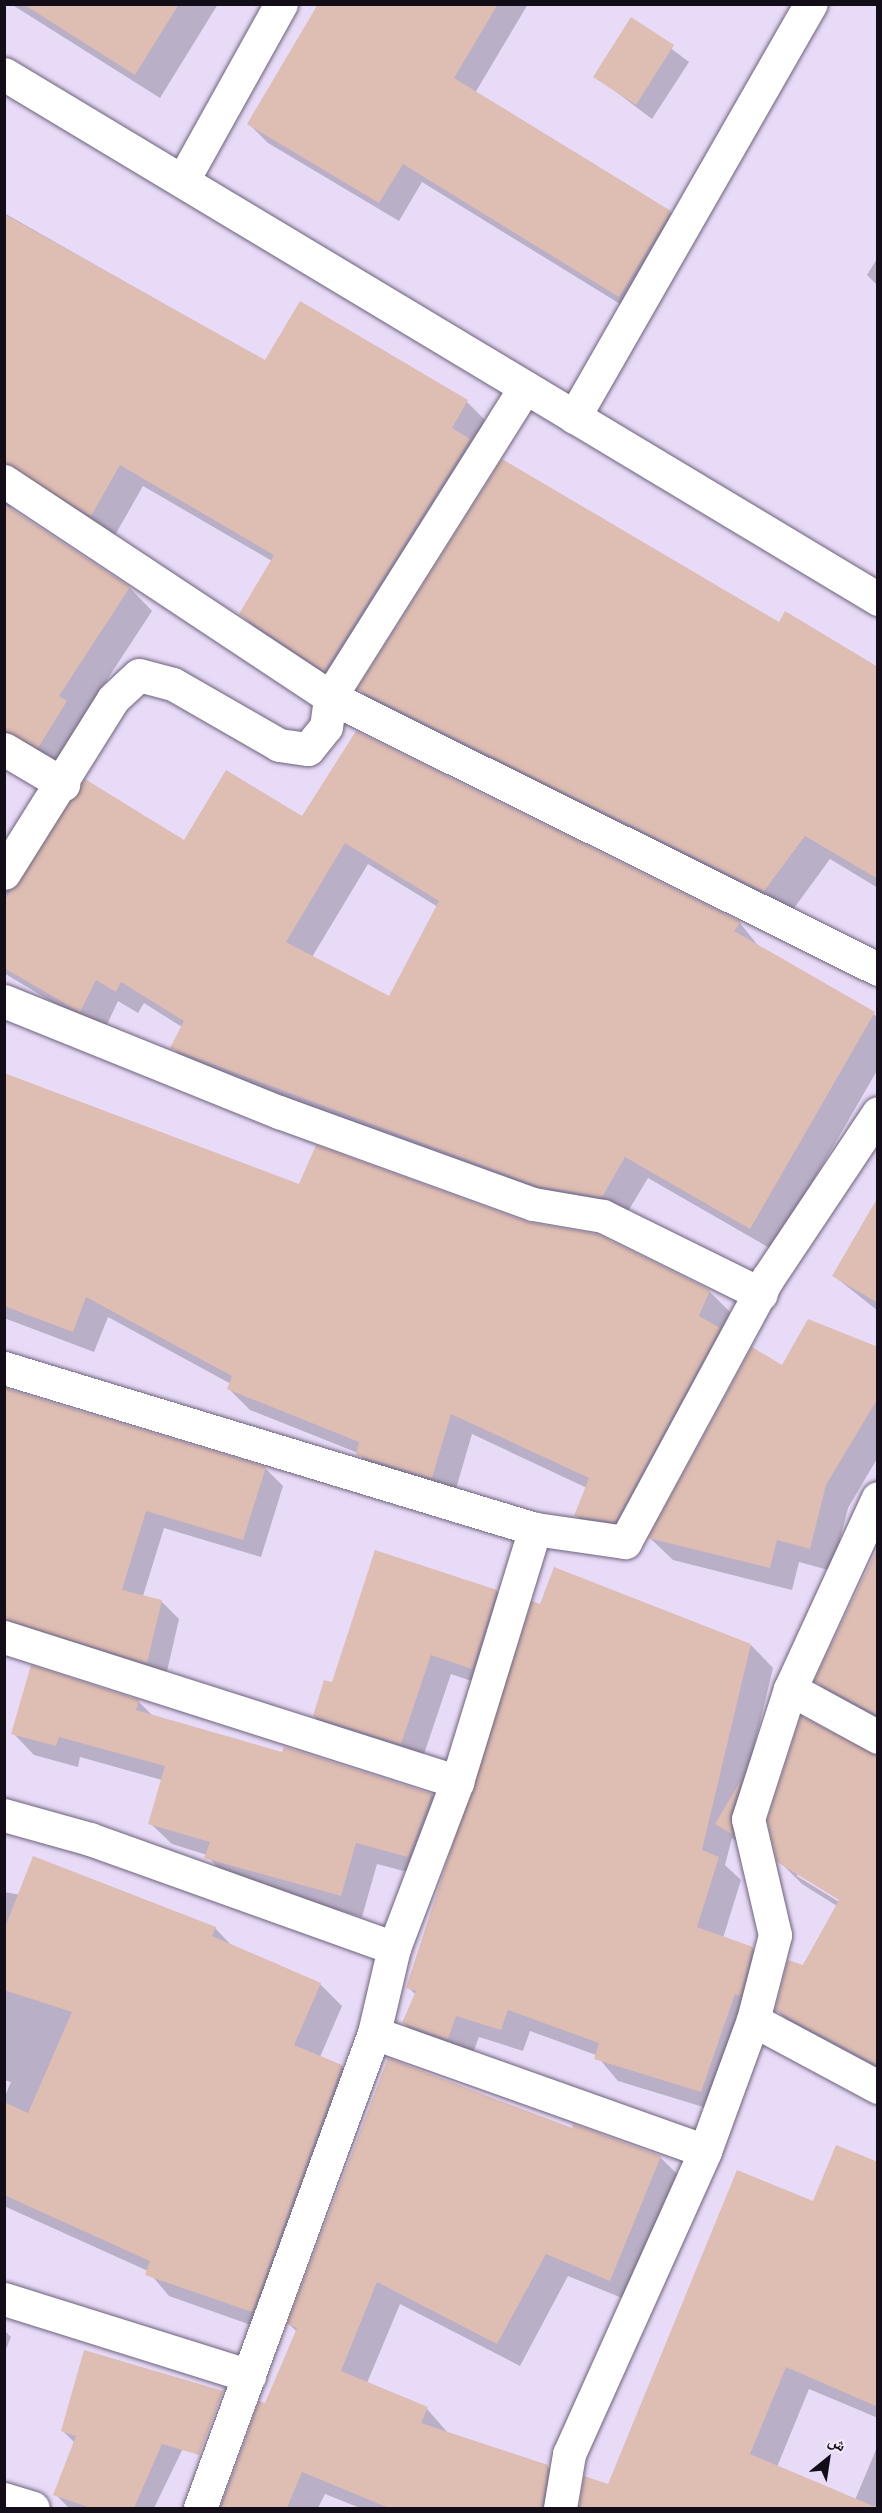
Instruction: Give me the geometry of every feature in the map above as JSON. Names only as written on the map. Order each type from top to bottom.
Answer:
[{"type":"street","points":[[574,417],[811,4]]},
{"type":"street","points":[[184,178],[273,7]]},
{"type":"street","points":[[4,74],[184,178],[574,417],[878,599]]},
{"type":"street","points":[[4,873],[63,784],[114,699],[139,675],[173,684],[279,745],[308,749],[326,727],[330,697],[525,387]]},
{"type":"street","points":[[4,481],[330,697],[878,969]]},
{"type":"street","points":[[4,749],[63,784]]},
{"type":"street","points":[[4,1001],[279,1112],[532,1204],[603,1216],[761,1294]]},
{"type":"street","points":[[4,1368],[535,1528],[625,1542],[761,1294],[878,1113]]},
{"type":"street","points":[[560,2508],[569,2454],[598,2382],[705,2151],[753,2020],[775,1935],[748,1819],[790,1689],[878,1498]]},
{"type":"street","points":[[200,2508],[374,2033],[394,1948],[456,1782],[535,1528]]},
{"type":"street","points":[[4,1637],[456,1782]]},
{"type":"street","points":[[790,1689],[878,1737]]},
{"type":"street","points":[[4,1815],[90,1839],[394,1948]]},
{"type":"street","points":[[753,2020],[878,2087]]},
{"type":"street","points":[[374,2033],[705,2151]]},
{"type":"street","points":[[4,2299],[249,2376]]},
{"type":"street","points":[[4,2499],[33,2508]]},
{"type":"building","points":[[23,4],[179,4],[135,75]]},
{"type":"building","points":[[318,4],[498,4],[454,78],[671,211],[619,297],[403,164],[379,203],[247,124]]},
{"type":"building","points":[[631,17],[674,45],[636,105],[593,77]]},
{"type":"building","points":[[4,214],[265,360],[300,301],[468,400],[452,428],[470,439],[324,671],[239,614],[274,555],[120,465],[91,516],[4,462]]},
{"type":"building","points":[[502,459],[779,622],[785,611],[878,667],[878,879],[805,836],[764,891],[357,689]]},
{"type":"building","points":[[4,504],[130,587],[59,696],[67,701],[38,748],[4,730]]},
{"type":"building","points":[[356,731],[741,922],[734,931],[875,1012],[750,1229],[625,1157],[602,1197],[538,1186],[170,1048],[184,1021],[121,982],[116,992],[96,980],[80,1012],[4,968],[4,901],[85,779],[184,840],[226,770],[302,816]],"holes":[[[345,843],[439,901],[389,996],[286,942]]]},
{"type":"building","points":[[4,1073],[299,1184],[316,1145],[527,1222],[597,1234],[710,1290],[699,1316],[720,1328],[615,1522],[574,1516],[589,1478],[451,1414],[432,1478],[356,1455],[359,1442],[227,1389],[232,1376],[86,1297],[73,1332],[4,1306]]},
{"type":"building","points":[[878,1197],[878,1303],[832,1276]]},
{"type":"building","points":[[808,1319],[878,1347],[878,1398],[826,1485],[810,1549],[777,1540],[770,1568],[648,1538],[752,1347],[782,1365]]},
{"type":"building","points":[[4,1388],[266,1467],[243,1540],[146,1511],[122,1590],[162,1600],[147,1663],[4,1619]]},
{"type":"building","points":[[878,1547],[878,1715],[814,1681]]},
{"type":"building","points":[[375,1550],[497,1590],[472,1669],[431,1655],[401,1744],[313,1716],[324,1680],[332,1682]]},
{"type":"building","points":[[554,1567],[751,1644],[702,1850],[719,1857],[697,1927],[753,1947],[740,1996],[735,1994],[701,2092],[594,2059],[599,2043],[508,2010],[501,2030],[456,2016],[448,2039],[402,2023],[416,1991],[406,1988],[532,1601],[540,1604]]},
{"type":"building","points":[[31,1665],[139,1700],[136,1710],[282,1752],[284,1747],[432,1794],[408,1857],[356,1843],[341,1896],[204,1858],[210,1842],[148,1824],[165,1766],[59,1737],[56,1746],[11,1734]]},
{"type":"building","points":[[801,1716],[878,1756],[878,2065],[775,2010],[788,1960],[803,1965],[839,1900],[777,1862],[767,1820]]},
{"type":"building","points":[[741,1780],[730,1814],[732,1834],[715,1824]]},
{"type":"building","points":[[33,1856],[216,1927],[212,1936],[321,1983],[294,2045],[342,2065],[252,2312],[145,2275],[150,2261],[4,2195],[4,2102],[28,2113],[72,2012],[4,1990],[4,1930]]},
{"type":"building","points":[[388,2058],[572,2128],[573,2124],[661,2156],[610,2281],[546,2254],[497,2344],[377,2282],[341,2371],[428,2407],[421,2423],[548,2465],[542,2508],[389,2508],[302,2472],[287,2508],[221,2508],[259,2401],[265,2403],[297,2328],[287,2324]]},
{"type":"building","points":[[836,2145],[878,2162],[878,2407],[786,2367],[750,2454],[878,2508],[579,2508],[584,2476],[608,2484],[737,2170],[813,2201]]},
{"type":"building","points":[[84,2350],[223,2391],[199,2455],[162,2444],[134,2508],[91,2508],[53,2495],[76,2436],[61,2431]]}]
